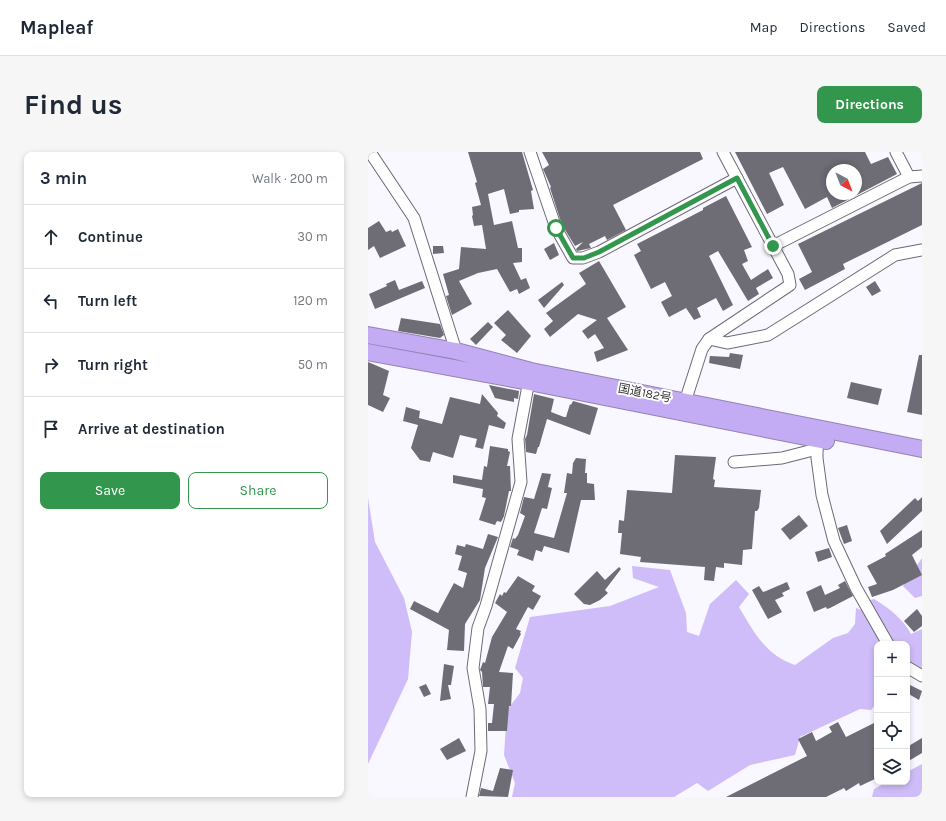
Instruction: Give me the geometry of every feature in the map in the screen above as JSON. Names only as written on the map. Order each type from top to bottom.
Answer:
[{"type":"highway","name":"国道182号","points":[[368,335],[456,351],[530,376]]},
{"type":"highway","name":"国道182号","points":[[368,352],[530,376],[683,407],[817,439],[922,460]]},
{"type":"highway","name":"国道182号","points":[[817,439],[922,449]]},
{"type":"street","points":[[370,152],[414,218],[456,351]]},
{"type":"street","points":[[530,152],[556,228],[573,258],[584,258],[599,252],[737,178]]},
{"type":"street","points":[[683,407],[702,349],[709,339],[790,285],[788,274],[724,152]]},
{"type":"street","points":[[896,152],[909,177]]},
{"type":"street","points":[[773,246],[909,177],[922,176]]},
{"type":"street","points":[[709,339],[727,343],[768,335],[895,255],[922,250]]},
{"type":"street","points":[[472,797],[481,751],[480,709],[473,668],[478,628],[486,606],[521,482],[518,439],[530,376]]},
{"type":"street","points":[[734,462],[782,458],[817,439],[822,495],[834,541],[856,588],[886,641]]},
{"type":"street","points":[[910,669],[922,676]]},
{"type":"shaded area","points":[[368,498],[375,542],[404,598],[412,632],[408,679],[368,764]]},
{"type":"shaded area","points":[[922,558],[922,596],[915,598],[903,586]]},
{"type":"shaded area","points":[[632,566],[670,570],[686,613],[687,632],[699,636],[710,604],[736,580],[749,594],[739,607],[755,634],[768,649],[785,661],[795,665],[833,638],[848,633],[855,624],[856,608],[866,612],[884,641],[874,641],[874,706],[871,710],[860,709],[800,737],[795,755],[750,765],[708,791],[697,783],[674,797],[512,797],[515,783],[504,755],[507,710],[520,693],[523,678],[515,668],[530,617],[610,606],[659,587],[633,578]]},
{"type":"shaded area","points":[[874,599],[885,606],[904,623],[911,634],[922,629],[922,670],[910,662],[910,641],[892,641],[867,601]]},
{"type":"shaded area","points":[[922,764],[922,797],[872,797],[874,789],[881,785],[910,785],[910,770]]},
{"type":"building","points":[[468,152],[522,152],[533,190],[531,191],[534,209],[519,210],[519,212],[510,214],[504,189],[488,194],[494,225],[512,221],[518,248],[522,248],[522,262],[513,263],[521,280],[526,278],[530,288],[519,294],[517,289],[510,292],[497,269],[478,273],[459,281],[472,304],[452,315],[446,296],[449,295],[443,274],[459,269],[461,247],[486,249],[482,225],[474,226],[472,216],[472,207],[481,205],[475,183],[477,182]]},
{"type":"building","points":[[542,152],[700,152],[703,159],[613,205],[626,230],[607,240],[605,236],[589,244],[591,248],[577,251],[576,249],[583,242],[575,246],[562,225],[550,188],[551,187],[543,169],[549,165]]},
{"type":"building","points":[[735,152],[865,152],[871,164],[888,157],[897,174],[862,192],[862,164],[826,164],[826,198],[805,209],[783,167],[769,173],[784,205],[767,214]]},
{"type":"building","points":[[922,183],[922,225],[843,264],[845,269],[805,290],[799,279],[812,272],[798,244]]},
{"type":"building","points":[[726,196],[752,247],[744,250],[748,261],[742,264],[751,280],[768,269],[773,278],[756,288],[759,294],[748,301],[718,251],[709,256],[733,305],[723,311],[716,298],[697,308],[701,317],[694,320],[686,308],[669,317],[661,302],[672,296],[665,282],[651,289],[634,255],[641,251],[637,244],[703,210],[703,208]]},
{"type":"building","points":[[828,200],[847,200],[832,208]]},
{"type":"building","points":[[379,221],[386,232],[391,230],[392,232],[398,229],[406,246],[380,258],[374,246],[368,250],[368,228]]},
{"type":"building","points":[[554,243],[559,255],[550,260],[544,249]]},
{"type":"building","points":[[433,246],[443,246],[444,253],[433,254]]},
{"type":"building","points":[[599,261],[626,307],[607,318],[628,350],[597,362],[594,352],[604,348],[595,334],[588,339],[582,331],[597,320],[578,314],[550,337],[544,329],[553,321],[546,313],[586,284],[579,273]]},
{"type":"building","points":[[395,280],[399,290],[422,281],[425,288],[375,309],[369,294],[387,286],[386,284]]},
{"type":"building","points":[[875,281],[881,291],[872,296],[866,287]]},
{"type":"building","points":[[562,282],[564,285],[544,308],[538,300]]},
{"type":"building","points":[[508,310],[531,336],[517,353],[501,340],[506,335],[494,323]]},
{"type":"building","points":[[401,318],[440,324],[444,335],[440,338],[398,331]]},
{"type":"building","points":[[488,322],[493,327],[476,345],[470,339]]},
{"type":"building","points":[[730,353],[743,355],[740,369],[709,363],[710,356],[729,357]]},
{"type":"building","points":[[919,355],[922,355],[922,415],[907,412]]},
{"type":"building","points":[[368,362],[389,371],[383,395],[390,398],[383,412],[368,405]]},
{"type":"building","points":[[851,382],[882,389],[878,405],[847,398]]},
{"type":"building","points":[[489,385],[519,391],[518,399],[514,398],[514,402],[495,398]]},
{"type":"building","points":[[482,394],[498,413],[497,416],[506,423],[504,429],[489,425],[483,449],[475,447],[477,439],[460,435],[453,458],[433,452],[430,462],[420,460],[411,448],[418,425],[403,421],[406,407],[420,411],[419,418],[442,424],[450,397],[480,404]]},
{"type":"building","points":[[534,394],[554,399],[551,412],[564,417],[566,417],[570,404],[571,405],[573,401],[598,408],[590,435],[547,419],[536,454],[526,452],[525,439]]},
{"type":"building","points":[[490,446],[508,449],[510,452],[507,466],[510,466],[511,491],[509,491],[504,516],[501,522],[497,521],[495,525],[479,520],[486,498],[482,497],[483,489],[453,483],[453,475],[482,480],[484,466],[487,467]]},
{"type":"building","points":[[675,455],[716,457],[713,479],[715,480],[714,487],[761,490],[759,508],[755,511],[752,549],[743,550],[742,565],[724,563],[724,568],[716,567],[714,581],[704,580],[705,567],[640,562],[641,557],[620,554],[622,533],[618,533],[619,520],[624,521],[627,490],[672,493]]},
{"type":"building","points":[[576,458],[586,459],[585,473],[587,473],[587,483],[594,484],[595,500],[581,500],[569,553],[544,546],[542,552],[536,550],[533,561],[517,555],[519,550],[510,547],[513,538],[515,539],[518,535],[525,516],[520,513],[524,497],[534,499],[542,473],[551,474],[548,487],[552,488],[547,509],[542,508],[534,533],[554,538],[567,493],[564,493],[567,473],[572,474],[573,463]]},
{"type":"building","points":[[922,497],[922,511],[887,544],[880,531],[915,498],[918,501]]},
{"type":"building","points":[[799,515],[808,526],[790,540],[781,529]]},
{"type":"building","points":[[847,525],[852,541],[844,544],[838,528]]},
{"type":"building","points":[[922,530],[922,547],[912,555],[922,575],[893,590],[872,597],[868,587],[877,584],[867,566],[886,556],[885,554]]},
{"type":"building","points":[[488,534],[498,537],[485,568],[480,600],[465,624],[464,651],[447,650],[449,630],[410,609],[414,601],[438,613],[454,583],[463,588],[467,573],[458,570],[462,556],[455,554],[457,545],[465,547],[466,544],[483,549]]},
{"type":"building","points":[[829,548],[832,557],[818,562],[815,552]]},
{"type":"building","points":[[619,567],[621,569],[605,590],[608,593],[600,600],[590,605],[584,604],[574,594],[597,571],[605,580]]},
{"type":"building","points":[[518,576],[535,586],[532,591],[541,596],[533,610],[528,607],[516,629],[521,631],[521,634],[513,649],[508,646],[499,672],[513,673],[511,706],[509,706],[507,731],[488,731],[488,723],[492,723],[494,704],[488,704],[490,687],[483,687],[482,672],[480,670],[483,662],[485,663],[492,637],[507,612],[495,603],[500,594],[502,596],[504,592],[506,593]]},
{"type":"building","points":[[845,581],[853,596],[830,608],[827,609],[826,607],[814,612],[806,592],[821,585],[825,595],[840,588],[838,585]]},
{"type":"building","points":[[787,582],[790,589],[782,593],[784,596],[775,600],[782,612],[768,619],[752,590],[759,586],[763,592]]},
{"type":"building","points":[[917,609],[922,616],[922,626],[914,632],[904,621]]},
{"type":"building","points":[[444,664],[454,666],[451,685],[448,685],[451,699],[440,701]]},
{"type":"building","points":[[426,684],[431,694],[424,697],[419,687]]},
{"type":"building","points":[[910,685],[922,691],[919,700],[910,695]]},
{"type":"building","points":[[838,722],[846,737],[874,723],[874,779],[860,786],[859,783],[846,791],[844,788],[826,797],[726,797],[807,756],[798,739],[812,732],[816,741],[832,732],[829,727]]},
{"type":"building","points":[[459,738],[466,751],[447,760],[440,749]]},
{"type":"building","points":[[922,738],[922,753],[910,760],[910,749],[910,745]]},
{"type":"building","points":[[500,768],[513,770],[508,797],[479,796],[481,788],[493,791]]},
{"type":"route","points":[[556,228],[573,258],[584,258],[599,252],[737,178],[773,246]]}]
